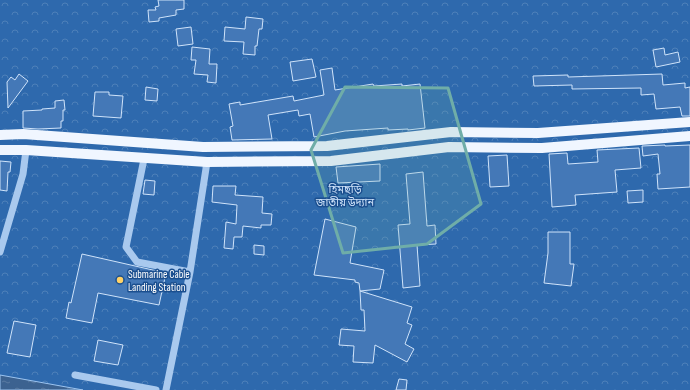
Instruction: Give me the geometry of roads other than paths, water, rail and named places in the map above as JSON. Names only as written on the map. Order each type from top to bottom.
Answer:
[{"type":"main road","points":[[0,135],[23,134],[204,147],[327,146],[451,132],[538,134],[690,122]]},
{"type":"main road","points":[[0,150],[26,150],[207,162],[331,161],[449,147],[542,148],[690,136]]},
{"type":"street","points":[[0,252],[23,174],[26,150]]},
{"type":"street","points":[[144,159],[126,247],[137,262],[190,272]]},
{"type":"street","points":[[166,390],[190,272],[207,162]]},
{"type":"street","points":[[75,375],[156,390]]},
{"type":"water","points":[[0,375],[83,390],[0,390]]},
{"type":"place","name":"Submarine Cable Landing Station","points":[[120,280]]},
{"type":"park label","name":"হিমছড়ি জাতীয় উদ্যান","points":[[345,195]]}]
